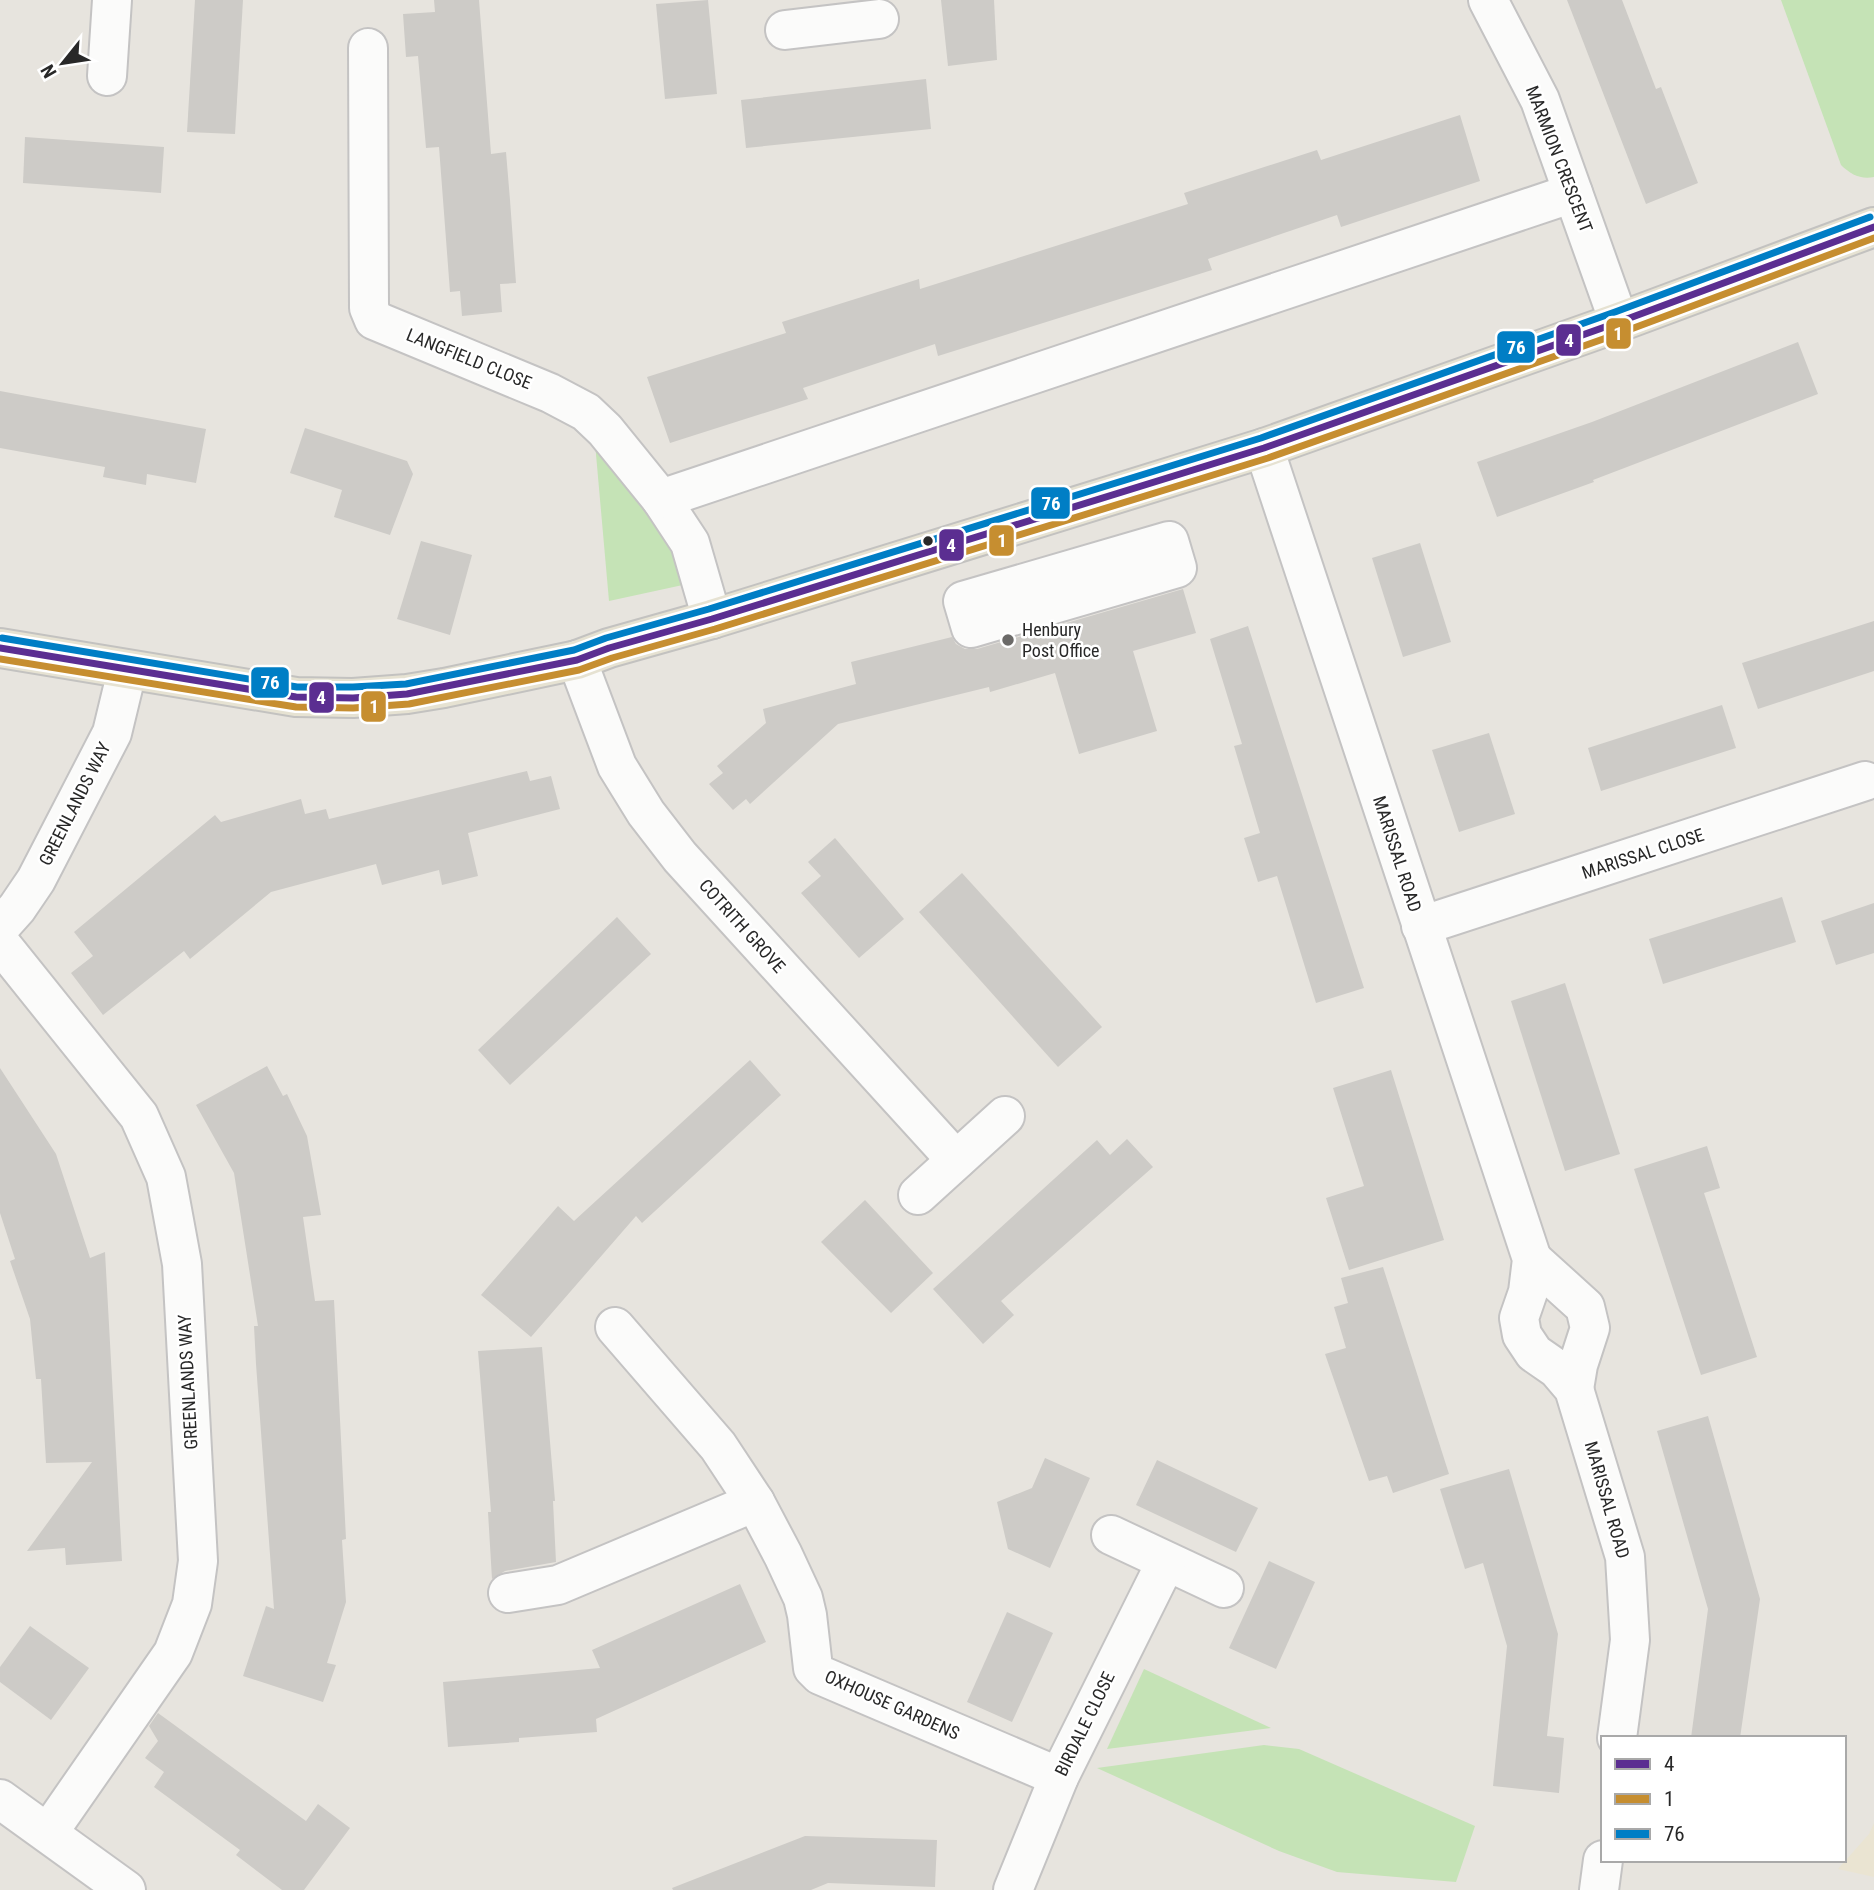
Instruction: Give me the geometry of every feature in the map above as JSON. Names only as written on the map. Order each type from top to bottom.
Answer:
[{"type":"main road","points":[[0,648],[296,697],[353,698],[444,688],[576,660],[1264,448],[1619,322],[1874,227]]},
{"type":"street","points":[[107,76],[112,0]]},
{"type":"street","name":"MARMION CRESCENT","points":[[1488,0],[1540,100],[1619,322]]},
{"type":"street","points":[[785,30],[832,12],[879,19]]},
{"type":"street","name":"LANGFIELD CLOSE","points":[[368,48],[369,308],[374,320],[550,393],[586,412],[605,430],[661,499],[690,543],[712,619]]},
{"type":"street","points":[[661,499],[1573,193]]},
{"type":"street","name":"MARISSAL ROAD","points":[[1264,448],[1532,1259],[1528,1292],[1519,1318],[1522,1335],[1534,1353],[1557,1368],[1574,1389],[1625,1557],[1630,1640],[1617,1736]]},
{"type":"street","points":[[1169,541],[1177,568],[971,628],[963,601],[1169,541]]},
{"type":"street","name":"COTRITH GROVE","points":[[576,660],[618,766],[646,813],[680,857],[956,1160]]},
{"type":"street","name":"GREENLANDS WAY","points":[[0,927],[36,880],[112,733],[127,671]]},
{"type":"street","name":"MARISSAL CLOSE","points":[[1421,926],[1865,781]]},
{"type":"street","name":"GREENLANDS WAY","points":[[0,943],[139,1116],[166,1177],[182,1264],[198,1561],[192,1604],[173,1653],[48,1833]]},
{"type":"street","points":[[918,1195],[1005,1116]]},
{"type":"street","name":"MARISSAL ROAD","points":[[1532,1259],[1585,1307],[1590,1328],[1578,1365],[1574,1389]]},
{"type":"street","name":"OXHOUSE GARDENS","points":[[614,1327],[718,1446],[755,1502],[803,1598],[813,1668],[820,1675],[1059,1777]]},
{"type":"street","points":[[508,1593],[558,1586],[755,1502]]},
{"type":"street","points":[[1111,1535],[1224,1588]]},
{"type":"street","name":"BIRDALE CLOSE","points":[[1013,1890],[1059,1777],[1166,1562]]},
{"type":"street","points":[[4,1810],[48,1833],[126,1890]]},
{"type":"street","points":[[1599,1890],[1603,1862]]},
{"type":"shaded area","points":[[1874,1823],[1874,1877],[1838,1869],[1846,1862],[1869,1834]]},
{"type":"green space","points":[[1781,0],[1874,0],[1874,177],[1856,176],[1841,165]]},
{"type":"green space","points":[[595,443],[628,480],[692,583],[609,601]]},
{"type":"green space","points":[[1144,1669],[1271,1728],[1107,1749]]},
{"type":"green space","points":[[1264,1745],[1299,1749],[1475,1826],[1456,1882],[1337,1872],[1279,1851],[1097,1768]]},
{"type":"building","points":[[195,0],[243,0],[235,134],[187,132]]},
{"type":"building","points":[[434,0],[479,0],[491,154],[506,152],[510,200],[516,283],[500,284],[502,312],[462,316],[460,291],[450,292],[439,147],[426,148],[418,56],[406,57],[403,14],[435,12]]},
{"type":"building","points":[[708,0],[717,94],[665,99],[656,4]]},
{"type":"building","points":[[941,0],[994,0],[997,60],[948,66]]},
{"type":"building","points":[[1567,0],[1622,0],[1656,89],[1661,87],[1698,183],[1646,204]]},
{"type":"building","points":[[926,79],[931,129],[746,148],[741,100]]},
{"type":"building","points":[[1460,115],[1480,181],[1341,227],[1337,215],[1208,259],[1212,270],[938,356],[935,344],[803,388],[808,399],[670,443],[647,377],[786,333],[782,322],[919,279],[920,289],[1188,204],[1184,193],[1317,150],[1321,160]]},
{"type":"building","points":[[25,137],[164,147],[161,193],[23,183]]},
{"type":"building","points":[[1798,342],[1818,394],[1497,517],[1477,462],[1592,422]]},
{"type":"building","points":[[0,391],[206,429],[196,483],[147,474],[146,485],[103,477],[105,467],[0,448]]},
{"type":"building","points":[[305,428],[407,461],[413,474],[390,535],[334,517],[342,490],[290,473]]},
{"type":"building","points":[[421,541],[472,555],[450,635],[397,619]]},
{"type":"building","points":[[1420,543],[1451,642],[1403,657],[1372,558]]},
{"type":"building","points":[[1183,589],[1196,633],[1133,651],[1157,731],[1079,754],[1055,673],[990,692],[989,687],[838,724],[750,804],[746,799],[733,810],[709,784],[723,773],[717,766],[766,723],[763,709],[856,684],[851,662],[952,637],[956,644],[965,649],[977,649]]},
{"type":"building","points":[[1874,621],[1874,671],[1758,709],[1742,663]]},
{"type":"building","points":[[1248,626],[1364,988],[1316,1003],[1277,876],[1258,882],[1244,838],[1260,833],[1234,746],[1242,744],[1210,639]]},
{"type":"building","points":[[1722,705],[1736,748],[1601,791],[1588,748]]},
{"type":"building","points":[[1489,733],[1515,814],[1459,832],[1432,750]]},
{"type":"building","points":[[527,771],[530,781],[551,776],[560,809],[468,833],[478,876],[442,885],[439,870],[382,885],[376,864],[271,892],[190,959],[184,951],[103,1015],[71,973],[93,956],[74,932],[215,815],[221,822],[301,799],[305,814],[326,809],[329,819]]},
{"type":"building","points":[[835,838],[904,919],[859,958],[801,893],[821,876],[808,862]]},
{"type":"building","points":[[962,873],[1102,1027],[1058,1067],[919,912]]},
{"type":"building","points":[[1782,897],[1796,942],[1663,984],[1649,939]]},
{"type":"building","points":[[1874,903],[1874,953],[1836,965],[1821,921]]},
{"type":"building","points":[[617,917],[651,954],[510,1085],[478,1050]]},
{"type":"building","points":[[1565,983],[1620,1154],[1565,1171],[1511,1001]]},
{"type":"building","points":[[750,1060],[781,1095],[642,1223],[636,1216],[531,1337],[481,1295],[558,1206],[574,1221]]},
{"type":"building","points":[[267,1066],[283,1096],[287,1094],[307,1136],[321,1215],[303,1217],[315,1301],[334,1300],[346,1539],[342,1540],[346,1602],[327,1663],[336,1665],[323,1702],[243,1676],[266,1606],[274,1609],[256,1364],[254,1326],[258,1326],[234,1173],[196,1105]]},
{"type":"building","points":[[0,1068],[56,1154],[90,1258],[105,1252],[122,1561],[66,1565],[65,1548],[27,1551],[92,1462],[46,1463],[41,1379],[36,1379],[30,1319],[10,1261],[15,1259],[0,1213]]},
{"type":"building","points":[[1391,1070],[1444,1240],[1349,1270],[1326,1198],[1364,1186],[1333,1088]]},
{"type":"building","points":[[1127,1139],[1153,1167],[1001,1301],[1014,1315],[983,1344],[933,1289],[1097,1140],[1110,1155]]},
{"type":"building","points":[[1707,1146],[1720,1188],[1704,1193],[1757,1357],[1701,1375],[1634,1169]]},
{"type":"building","points":[[865,1200],[933,1273],[891,1313],[821,1242]]},
{"type":"building","points":[[1383,1267],[1449,1474],[1393,1493],[1387,1476],[1369,1481],[1325,1354],[1346,1348],[1334,1307],[1348,1303],[1341,1278]]},
{"type":"building","points":[[542,1347],[555,1501],[556,1562],[505,1571],[492,1579],[488,1512],[491,1512],[478,1351]]},
{"type":"building","points":[[1708,1416],[1760,1599],[1740,1736],[1691,1736],[1708,1609],[1657,1431]]},
{"type":"building","points":[[1045,1458],[1090,1478],[1050,1568],[1008,1549],[997,1502],[1032,1488]]},
{"type":"building","points":[[1157,1460],[1258,1508],[1236,1552],[1136,1505]]},
{"type":"building","points":[[1509,1469],[1558,1634],[1547,1736],[1564,1738],[1559,1793],[1493,1786],[1507,1646],[1483,1563],[1465,1569],[1440,1489]]},
{"type":"building","points":[[1269,1561],[1315,1582],[1276,1669],[1229,1648]]},
{"type":"building","points":[[740,1584],[766,1642],[596,1719],[597,1732],[519,1738],[519,1742],[448,1747],[443,1682],[600,1668],[592,1650]]},
{"type":"building","points":[[1007,1612],[1053,1633],[1012,1722],[967,1702]]},
{"type":"building","points":[[30,1626],[89,1668],[51,1720],[0,1682],[0,1667]]},
{"type":"building","points":[[158,1713],[306,1821],[318,1804],[350,1828],[304,1890],[282,1890],[236,1855],[240,1850],[154,1787],[164,1772],[145,1758],[158,1741],[149,1726]]},
{"type":"building","points":[[805,1836],[937,1840],[935,1887],[828,1883],[811,1890],[672,1888]]},
{"type":"transit line","name":"76","points":[[2,638],[297,687],[406,684],[574,650],[1261,438],[1615,312],[1870,217]]},
{"type":"transit line","name":"4","points":[[0,648],[296,697],[353,698],[407,694],[577,660],[1264,448],[1619,322],[1874,227]]},
{"type":"transit line","name":"1","points":[[0,659],[296,707],[353,708],[409,704],[579,670],[1268,458],[1623,332],[1874,238]]},
{"type":"place","name":"Henbury Post Office","points":[[1008,640]]}]
